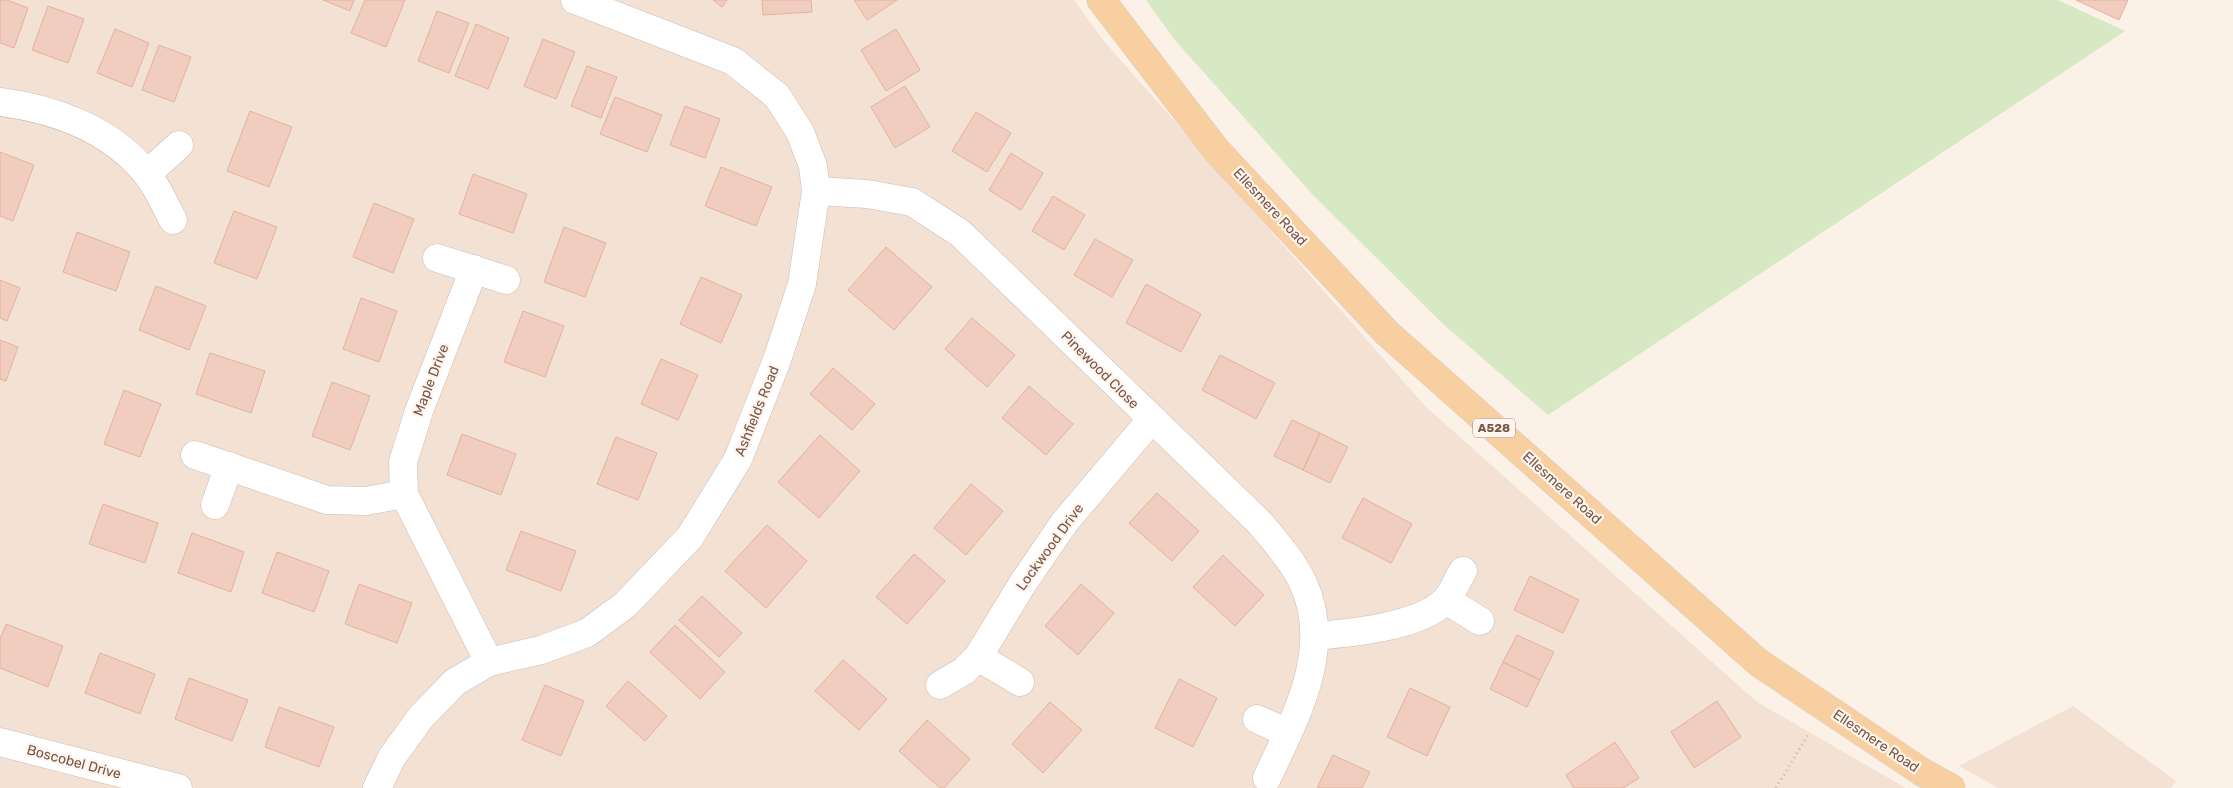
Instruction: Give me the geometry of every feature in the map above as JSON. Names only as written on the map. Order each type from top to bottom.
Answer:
[{"type":"main road","name":"Ellesmere Road","points":[[1101,0],[1217,151],[1387,333],[1759,663],[1922,772],[1951,788]]},
{"type":"street","name":"Ashfields Road","points":[[377,788],[392,757],[421,717],[455,682],[489,662],[541,650],[587,633],[625,605],[690,537],[738,459],[777,360],[802,284],[816,191],[813,166],[795,125],[777,96],[733,61],[575,0]]},
{"type":"street","points":[[0,102],[24,105],[76,121],[120,147],[147,174],[173,220]]},
{"type":"street","points":[[147,174],[179,145]]},
{"type":"street","name":"Pinewood Close","points":[[816,191],[866,194],[912,202],[960,233],[1151,420],[1261,524],[1287,557],[1303,582],[1312,607],[1315,636],[1310,680],[1267,778]]},
{"type":"street","points":[[437,258],[506,280]]},
{"type":"street","name":"Maple Drive","points":[[474,270],[419,411],[408,445],[403,462],[404,494],[489,662]]},
{"type":"street","name":"Lockwood Drive","points":[[940,685],[964,671],[978,657],[1023,583],[1064,523],[1151,420]]},
{"type":"street","points":[[195,455],[327,500],[366,501],[404,494]]},
{"type":"street","points":[[216,506],[229,466]]},
{"type":"street","points":[[1315,636],[1366,632],[1398,623],[1437,608],[1446,600],[1463,571]]},
{"type":"street","points":[[1446,600],[1480,621]]},
{"type":"street","points":[[978,657],[1020,682]]},
{"type":"street","points":[[1257,718],[1288,733]]},
{"type":"street","name":"Boscobel Drive","points":[[0,742],[137,783],[178,788]]},
{"type":"path","points":[[1776,788],[1825,707]]},
{"type":"shaded area","points":[[0,0],[1074,0],[1103,40],[1425,406],[1757,702],[1906,788],[0,788]]},
{"type":"shaded area","points":[[2073,706],[2176,781],[2171,788],[1998,788],[1959,766]]},
{"type":"green space","points":[[1146,0],[2058,0],[2125,31],[1548,415],[1443,324],[1312,194],[1174,39]]},
{"type":"building","points":[[0,0],[7,0],[28,8],[14,48],[0,43]]},
{"type":"building","points":[[323,0],[354,0],[350,11]]},
{"type":"building","points":[[365,0],[405,0],[386,47],[351,33]]},
{"type":"building","points":[[713,0],[727,0],[722,7]]},
{"type":"building","points":[[762,0],[811,0],[812,12],[763,15]]},
{"type":"building","points":[[854,0],[897,0],[867,20]]},
{"type":"building","points":[[2076,0],[2128,0],[2119,20]]},
{"type":"building","points":[[48,6],[84,19],[68,63],[32,50]]},
{"type":"building","points":[[437,11],[469,23],[449,73],[418,61]]},
{"type":"building","points":[[476,24],[509,38],[488,89],[455,76]]},
{"type":"building","points":[[115,29],[149,43],[132,87],[97,73]]},
{"type":"building","points":[[896,29],[920,70],[886,91],[861,50]]},
{"type":"building","points":[[543,39],[575,52],[556,99],[524,86]]},
{"type":"building","points":[[159,45],[191,57],[174,102],[142,90]]},
{"type":"building","points":[[587,66],[617,77],[601,118],[571,106]]},
{"type":"building","points":[[905,86],[930,127],[895,148],[871,107]]},
{"type":"building","points":[[615,97],[662,115],[647,152],[600,134]]},
{"type":"building","points":[[685,106],[720,119],[705,158],[670,145]]},
{"type":"building","points":[[250,111],[292,127],[269,187],[227,171]]},
{"type":"building","points":[[976,112],[1011,133],[987,172],[952,151]]},
{"type":"building","points":[[0,152],[34,165],[13,221],[0,216]]},
{"type":"building","points":[[1011,153],[1043,173],[1021,210],[989,190]]},
{"type":"building","points":[[721,167],[772,187],[756,226],[705,206]]},
{"type":"building","points":[[473,174],[527,194],[513,233],[459,214]]},
{"type":"building","points":[[1053,196],[1085,215],[1064,250],[1032,231]]},
{"type":"building","points":[[374,203],[414,219],[393,273],[353,257]]},
{"type":"building","points":[[234,211],[277,227],[257,279],[214,263]]},
{"type":"building","points":[[564,227],[606,243],[585,297],[544,282]]},
{"type":"building","points":[[77,232],[130,252],[116,291],[63,272]]},
{"type":"building","points":[[1095,239],[1133,260],[1112,297],[1074,275]]},
{"type":"building","points":[[886,247],[932,287],[894,330],[848,290]]},
{"type":"building","points":[[701,277],[742,295],[721,343],[680,324]]},
{"type":"building","points":[[0,280],[20,288],[7,321],[0,318]]},
{"type":"building","points":[[1146,284],[1201,314],[1181,352],[1126,323]]},
{"type":"building","points":[[156,286],[206,306],[189,350],[139,330]]},
{"type":"building","points":[[361,298],[397,311],[379,362],[343,349]]},
{"type":"building","points":[[523,311],[564,326],[545,377],[504,362]]},
{"type":"building","points":[[972,318],[1015,355],[987,387],[945,349]]},
{"type":"building","points":[[0,340],[18,347],[6,381],[0,379]]},
{"type":"building","points":[[210,353],[265,371],[251,413],[196,394]]},
{"type":"building","points":[[1220,355],[1275,383],[1256,419],[1202,390]]},
{"type":"building","points":[[661,359],[698,375],[678,420],[641,404]]},
{"type":"building","points":[[833,368],[875,404],[852,430],[810,394]]},
{"type":"building","points":[[332,382],[370,396],[350,450],[312,436]]},
{"type":"building","points":[[1029,386],[1073,424],[1046,455],[1002,418]]},
{"type":"building","points":[[124,390],[161,404],[140,457],[104,444]]},
{"type":"building","points":[[1292,420],[1320,433],[1303,470],[1274,456]]},
{"type":"building","points":[[1320,433],[1348,447],[1330,483],[1303,470]]},
{"type":"building","points":[[462,434],[516,454],[501,495],[447,475]]},
{"type":"building","points":[[820,435],[860,471],[819,518],[778,482]]},
{"type":"building","points":[[616,437],[657,453],[638,500],[597,484]]},
{"type":"building","points":[[971,484],[1003,511],[966,555],[934,528]]},
{"type":"building","points":[[1157,493],[1199,531],[1172,561],[1129,523]]},
{"type":"building","points":[[1363,498],[1412,524],[1391,563],[1342,538]]},
{"type":"building","points":[[103,504],[158,523],[145,563],[89,544]]},
{"type":"building","points":[[767,525],[807,561],[766,608],[725,571]]},
{"type":"building","points":[[521,531],[576,551],[561,591],[506,570]]},
{"type":"building","points":[[192,533],[244,552],[231,592],[178,573]]},
{"type":"building","points":[[277,552],[329,571],[314,612],[262,593]]},
{"type":"building","points":[[914,554],[945,581],[907,624],[876,597]]},
{"type":"building","points":[[1223,555],[1264,595],[1235,626],[1193,587]]},
{"type":"building","points":[[1530,576],[1579,600],[1563,633],[1514,610]]},
{"type":"building","points":[[359,584],[412,603],[397,643],[345,624]]},
{"type":"building","points":[[1081,584],[1114,613],[1078,655],[1045,626]]},
{"type":"building","points":[[702,596],[742,633],[719,657],[679,620]]},
{"type":"building","points":[[6,624],[63,646],[48,687],[0,668],[0,639]]},
{"type":"building","points":[[675,625],[725,672],[700,699],[650,652]]},
{"type":"building","points":[[1517,635],[1554,652],[1540,680],[1503,662]]},
{"type":"building","points":[[100,653],[155,674],[140,714],[85,693]]},
{"type":"building","points":[[843,660],[887,699],[859,730],[815,691]]},
{"type":"building","points":[[1503,662],[1540,680],[1527,707],[1490,689]]},
{"type":"building","points":[[189,678],[248,700],[232,741],[175,719]]},
{"type":"building","points":[[1179,679],[1217,698],[1193,747],[1155,728]]},
{"type":"building","points":[[628,681],[667,716],[645,741],[606,706]]},
{"type":"building","points":[[545,685],[584,701],[561,756],[522,740]]},
{"type":"building","points":[[1410,688],[1450,707],[1427,756],[1387,737]]},
{"type":"building","points":[[1717,701],[1741,737],[1694,768],[1671,732]]},
{"type":"building","points":[[1050,702],[1082,730],[1043,773],[1012,744]]},
{"type":"building","points":[[279,707],[334,727],[319,767],[265,747]]},
{"type":"building","points":[[927,720],[970,759],[944,788],[940,788],[899,751]]},
{"type":"building","points":[[1615,742],[1639,778],[1623,788],[1574,788],[1566,775]]},
{"type":"building","points":[[1333,755],[1370,772],[1362,788],[1317,788]]}]
